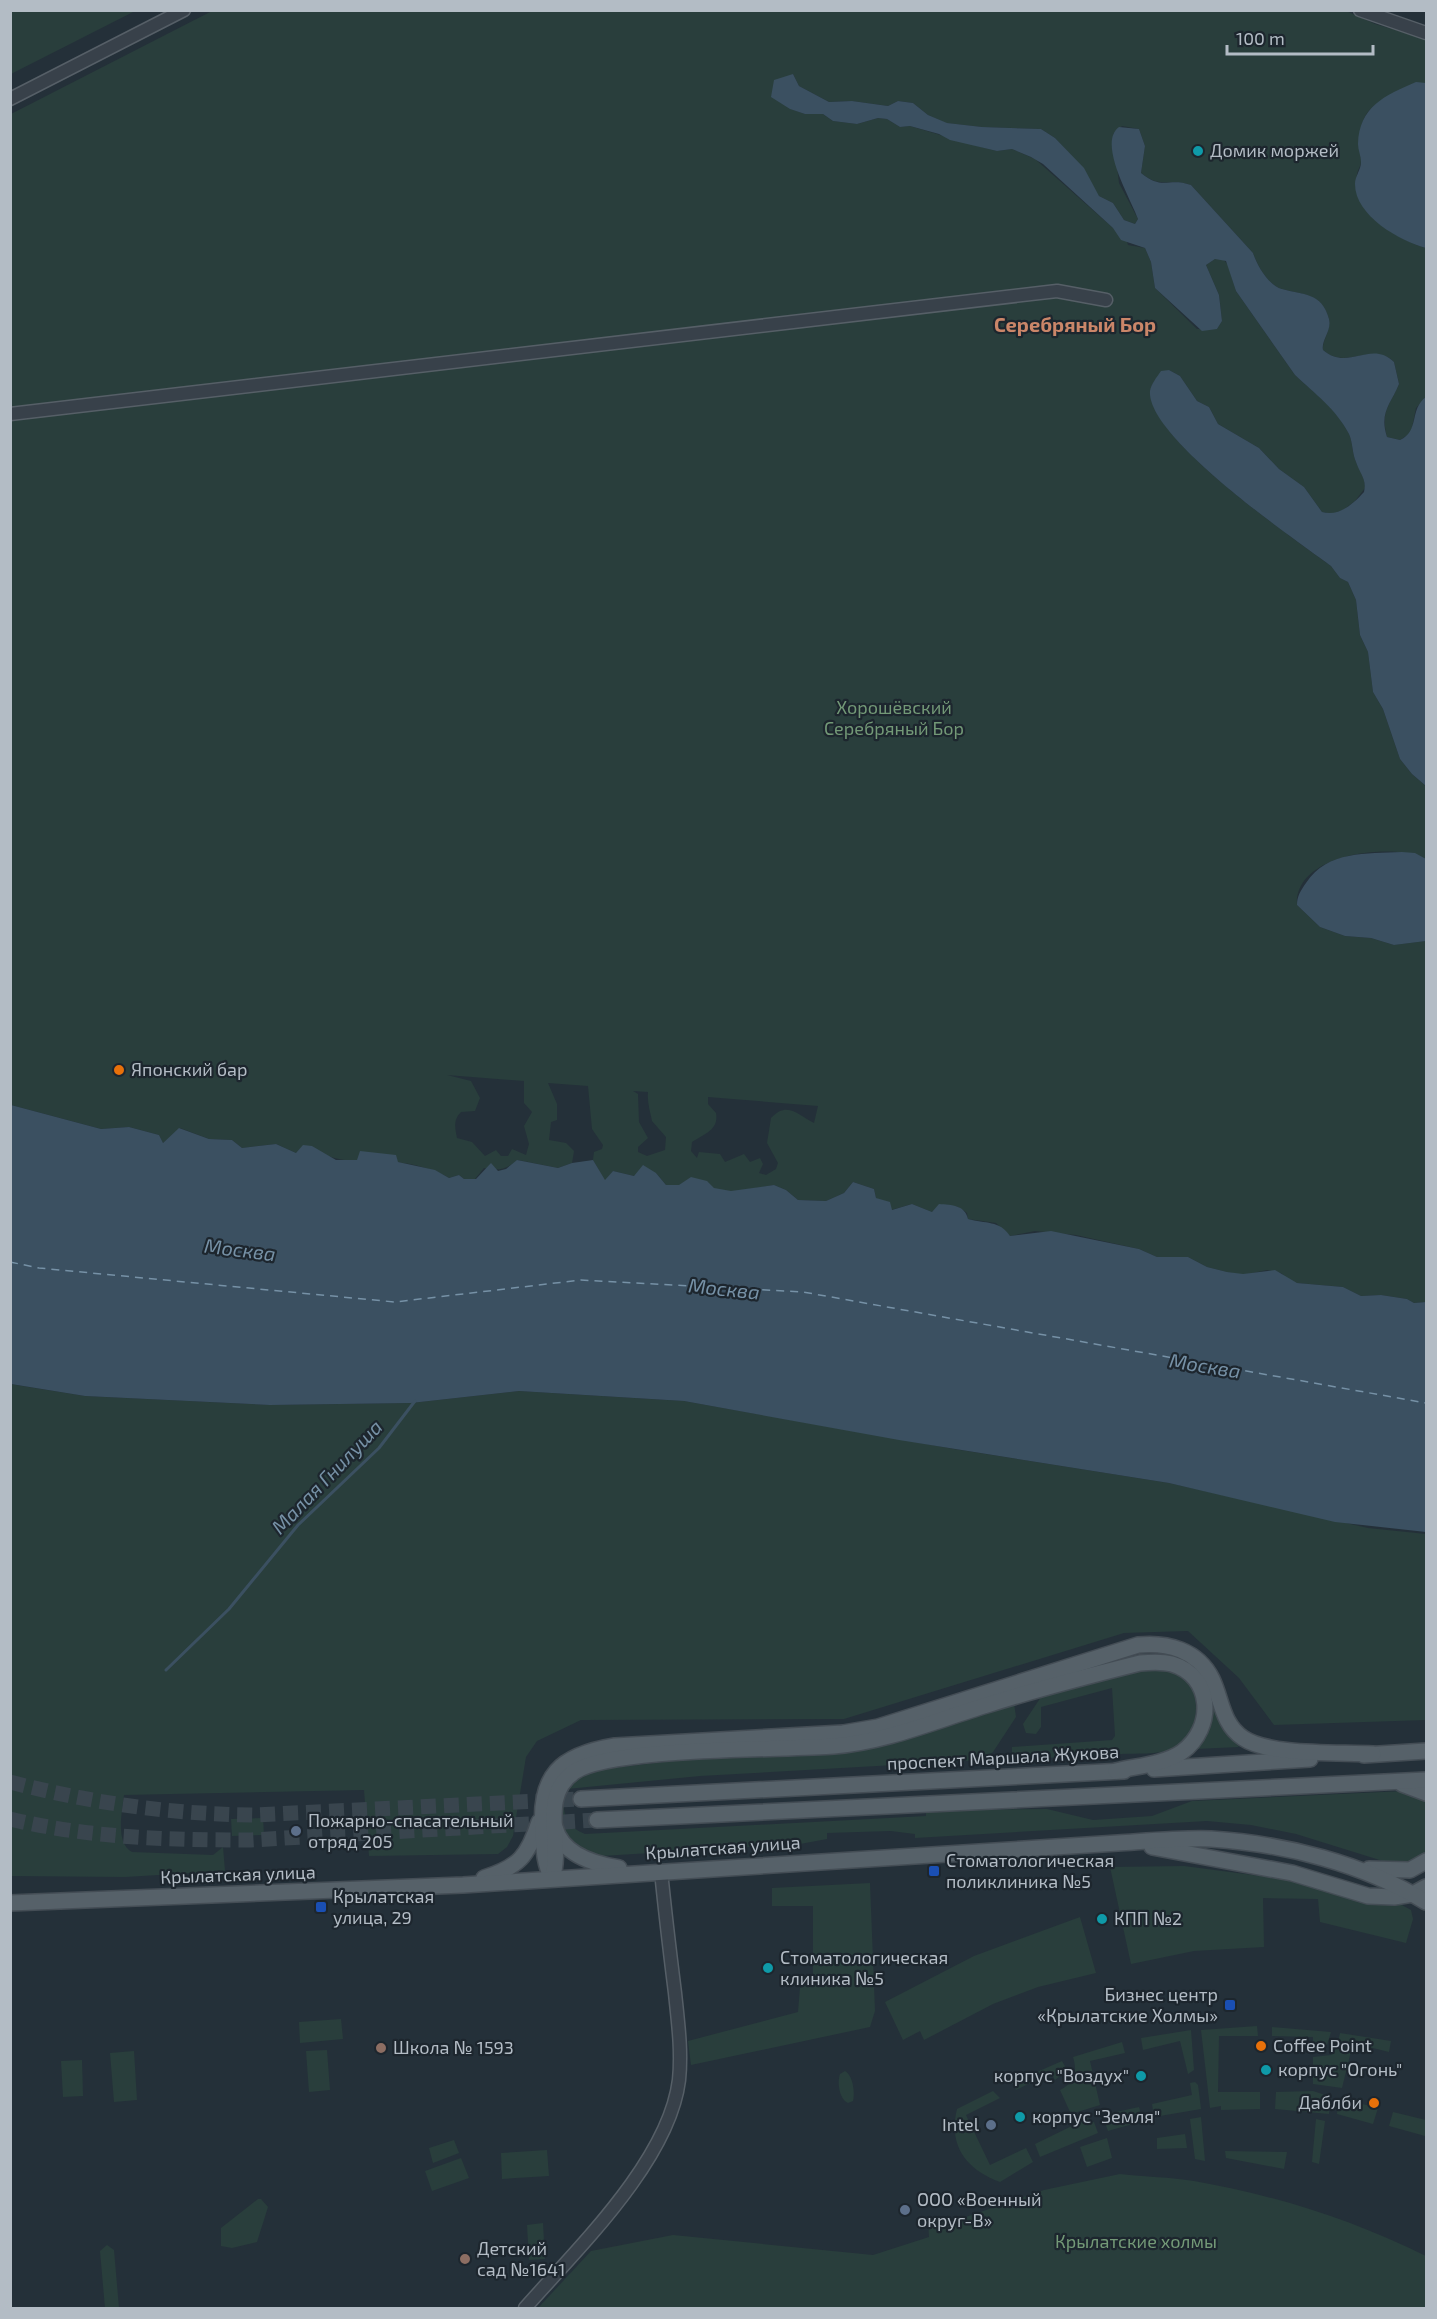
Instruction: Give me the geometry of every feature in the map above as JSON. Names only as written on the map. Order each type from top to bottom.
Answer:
[{"type":"main road","points":[[552,1878],[545,1861],[547,1817],[542,1796],[550,1778],[567,1761],[595,1750],[843,1733],[878,1727],[1138,1645],[1157,1643],[1172,1646],[1198,1660],[1211,1678],[1224,1716],[1241,1737],[1252,1743],[1272,1749],[1373,1754]]},
{"type":"main road","points":[[463,1885],[506,1871],[518,1863],[532,1844],[564,1781],[574,1772],[589,1764],[634,1757],[856,1743],[1140,1663],[1172,1664],[1186,1671],[1198,1681],[1204,1695],[1204,1721],[1199,1732],[1185,1750],[1174,1756],[1116,1771]]},
{"type":"main road","name":"проспект Маршала Жукова","points":[[581,1799],[1116,1771],[1426,1751]]},
{"type":"main road","points":[[597,1820],[1426,1780]]},
{"type":"main road","points":[[1381,1782],[1404,1785],[1426,1793]]},
{"type":"main road","points":[[547,1817],[561,1839],[578,1856],[591,1862],[640,1872]]},
{"type":"main road","name":"Крылатская улица","points":[[10,1903],[463,1885],[1188,1839],[1236,1841],[1278,1848],[1350,1866],[1422,1894]]},
{"type":"main road","points":[[1118,1843],[1292,1873],[1368,1896],[1394,1897],[1422,1894]]},
{"type":"main road","points":[[1350,1866],[1397,1871],[1410,1870],[1426,1861]]},
{"type":"street","points":[[10,99],[184,10]]},
{"type":"street","points":[[1360,10],[1426,33]]},
{"type":"street","points":[[10,414],[1057,291],[1106,300]]},
{"type":"street","points":[[525,2308],[613,2208],[660,2139],[672,2108],[678,2083],[679,2039],[660,1871]]},
{"type":"green space","points":[[11,10],[135,10],[135,11],[11,74]]},
{"type":"green space","name":"Хорошёвский Серебряный Бор","points":[[1344,10],[1375,24],[1426,39],[1426,83],[1418,83],[1384,99],[1368,112],[1362,127],[1361,163],[1357,172],[1360,201],[1372,217],[1399,236],[1426,248],[1426,397],[1416,408],[1411,433],[1400,440],[1387,437],[1385,428],[1385,414],[1399,384],[1394,362],[1386,356],[1377,354],[1341,358],[1332,356],[1323,350],[1329,319],[1322,304],[1310,296],[1282,289],[1272,283],[1260,269],[1253,253],[1191,185],[1154,181],[1141,173],[1145,146],[1139,129],[1122,126],[1113,134],[1119,183],[1138,219],[1135,224],[1124,220],[1113,203],[1099,196],[1077,162],[1055,138],[1041,129],[946,123],[928,115],[913,103],[898,101],[888,106],[852,101],[829,102],[799,86],[793,74],[771,96],[791,109],[805,114],[823,114],[833,121],[857,124],[878,118],[887,119],[900,127],[910,126],[997,151],[1012,149],[1035,159],[1112,227],[1124,232],[1128,245],[1145,248],[1151,262],[1155,288],[1197,329],[1217,329],[1222,321],[1219,295],[1206,265],[1215,259],[1223,259],[1228,265],[1236,291],[1295,375],[1332,409],[1349,434],[1365,488],[1355,501],[1343,510],[1332,514],[1322,512],[1304,487],[1279,469],[1259,448],[1218,424],[1209,407],[1197,401],[1180,376],[1169,370],[1155,380],[1151,389],[1155,408],[1170,432],[1195,458],[1224,485],[1331,566],[1340,578],[1348,582],[1356,600],[1360,635],[1368,652],[1373,692],[1383,709],[1400,759],[1426,786],[1426,859],[1411,854],[1370,852],[1328,863],[1311,873],[1300,887],[1297,905],[1320,927],[1345,936],[1371,938],[1394,945],[1426,941],[1426,1302],[1414,1303],[1407,1299],[1381,1295],[1361,1296],[1343,1287],[1297,1283],[1290,1281],[1281,1273],[1267,1270],[1243,1275],[1227,1272],[1207,1267],[1188,1257],[1157,1257],[1139,1249],[1076,1235],[1035,1231],[1010,1236],[996,1223],[968,1219],[967,1213],[954,1206],[932,1212],[912,1204],[891,1210],[876,1198],[874,1189],[853,1182],[844,1193],[826,1201],[798,1200],[786,1190],[774,1185],[731,1192],[666,1185],[656,1173],[634,1176],[613,1171],[605,1181],[593,1160],[594,1152],[602,1149],[603,1145],[592,1129],[588,1086],[548,1083],[557,1104],[557,1120],[551,1122],[549,1140],[566,1143],[574,1151],[572,1163],[558,1168],[518,1160],[502,1169],[484,1168],[475,1179],[464,1179],[459,1175],[449,1178],[403,1163],[342,1160],[322,1153],[311,1146],[296,1153],[276,1144],[242,1148],[232,1140],[209,1139],[180,1128],[163,1143],[159,1135],[129,1127],[101,1129],[11,1105],[11,114],[212,11]],"holes":[[[447,1075],[524,1081],[524,1103],[532,1112],[524,1126],[529,1144],[526,1155],[512,1149],[508,1156],[501,1156],[496,1150],[485,1156],[472,1142],[457,1138],[455,1124],[458,1115],[461,1112],[475,1111],[480,1098],[471,1081]],[[633,1091],[648,1092],[652,1121],[666,1137],[665,1150],[647,1156],[638,1152],[638,1147],[648,1138],[639,1122],[638,1094]],[[708,1097],[818,1106],[814,1123],[788,1110],[783,1110],[771,1118],[767,1143],[778,1163],[776,1169],[766,1175],[759,1173],[763,1164],[760,1158],[750,1162],[744,1154],[725,1162],[720,1154],[699,1152],[697,1158],[691,1151],[692,1142],[710,1131],[715,1124],[716,1113],[708,1104]]]},
{"type":"green space","points":[[10,1384],[85,1396],[270,1405],[411,1403],[519,1391],[684,1401],[954,1449],[1169,1483],[1368,1528],[1426,1534],[1426,1720],[1274,1725],[1239,1678],[1188,1631],[1124,1633],[844,1719],[581,1720],[537,1741],[526,1757],[513,1836],[507,1847],[498,1854],[369,1856],[364,1790],[124,1795],[121,1834],[123,1841],[132,1852],[213,1855],[223,1847],[225,1871],[125,1877],[11,1876]]},
{"type":"green space","points":[[1141,1668],[1169,1668],[1181,1674],[1189,1683],[1196,1707],[1195,1720],[1183,1742],[1172,1749],[1153,1753],[1033,1759],[1020,1759],[1012,1755],[1012,1747],[1112,1740],[1115,1736],[1112,1688],[1041,1707],[1041,1727],[1036,1734],[1026,1733],[1023,1724],[1043,1694]]},
{"type":"green space","points":[[1211,1700],[1220,1725],[1239,1747],[1196,1749]]},
{"type":"green space","points":[[1014,1703],[1016,1717],[993,1752],[983,1760],[700,1776],[567,1789],[582,1775],[595,1770],[699,1758]]},
{"type":"green space","points":[[1404,1791],[1426,1802],[1426,1852],[1408,1863],[1386,1862],[1296,1834],[1251,1825],[1207,1821],[915,1838],[915,1834],[891,1831],[827,1833],[827,1839],[800,1844],[601,1856],[580,1849],[573,1843],[564,1827],[563,1818],[564,1796],[567,1819],[574,1828],[585,1834],[926,1816],[926,1811],[934,1810],[1047,1809],[1093,1820],[1152,1816],[1192,1801]]},
{"type":"green space","points":[[263,1818],[264,1835],[232,1836],[231,1819]]},
{"type":"green space","points":[[1184,1866],[1291,1880],[1375,1904],[1400,1904],[1411,1910],[1413,1919],[1406,1943],[1320,1922],[1318,1899],[1263,1898],[1264,1947],[1194,1951],[1131,1964],[1110,1867]]},
{"type":"green space","points":[[870,1883],[875,2011],[870,2027],[691,2065],[688,2041],[798,2012],[800,1988],[813,1983],[813,1906],[772,1906],[772,1888]]},
{"type":"green space","points":[[1080,1917],[1096,1973],[1038,1987],[993,2004],[924,2040],[920,2031],[903,2040],[885,2002],[974,1956]]},
{"type":"green space","points":[[341,2019],[343,2039],[300,2043],[299,2022]]},
{"type":"green space","points":[[1257,2026],[1258,2036],[1219,2036],[1218,2092],[1260,2092],[1260,2109],[1221,2110],[1221,2106],[1210,2108],[1201,2030]]},
{"type":"green space","points":[[1272,2027],[1331,2032],[1327,2045],[1313,2047],[1313,2037],[1272,2036]]},
{"type":"green space","points":[[1191,2030],[1194,2070],[1188,2074],[1180,2041],[1143,2050],[1141,2038]]},
{"type":"green space","points":[[1340,2033],[1391,2041],[1389,2052],[1353,2043],[1342,2088],[1313,2084],[1313,2057],[1331,2055],[1337,2047]]},
{"type":"green space","points":[[1122,2042],[1125,2053],[1090,2061],[1100,2105],[1071,2114],[1060,2090],[1074,2077],[1073,2057]]},
{"type":"green space","points":[[327,2050],[330,2090],[309,2092],[306,2051]]},
{"type":"green space","points":[[134,2051],[137,2100],[114,2102],[110,2053]]},
{"type":"green space","points":[[82,2060],[83,2096],[63,2097],[61,2061]]},
{"type":"green space","points":[[1062,2061],[1066,2068],[1064,2073],[1055,2080],[1051,2073],[1016,2090],[1012,2083]]},
{"type":"green space","points":[[845,2071],[852,2080],[853,2089],[853,2101],[848,2103],[843,2098],[839,2086],[840,2074]]},
{"type":"green space","points":[[1195,2082],[1198,2085],[1201,2109],[1154,2117],[1152,2104],[1192,2095],[1190,2083]]},
{"type":"green space","points":[[993,2091],[1000,2098],[966,2115],[990,2165],[1026,2148],[1033,2162],[1000,2182],[988,2177],[969,2163],[962,2154],[955,2134],[957,2109]]},
{"type":"green space","points":[[1313,2091],[1328,2096],[1329,2114],[1275,2109],[1276,2092]]},
{"type":"green space","points":[[1339,2098],[1378,2108],[1373,2124],[1337,2114]]},
{"type":"green space","points":[[1139,2107],[1143,2121],[1108,2131],[1102,2115]]},
{"type":"green space","points":[[1393,2112],[1426,2120],[1425,2136],[1389,2126]]},
{"type":"green space","points":[[1080,2117],[1082,2120],[1088,2118],[1090,2123],[1094,2122],[1098,2133],[1040,2157],[1035,2144],[1076,2124],[1074,2119]]},
{"type":"green space","points":[[1201,2117],[1205,2161],[1195,2159],[1190,2119]]},
{"type":"green space","points":[[1316,2119],[1325,2121],[1319,2164],[1312,2162]]},
{"type":"green space","points":[[1185,2134],[1187,2148],[1157,2149],[1157,2138]]},
{"type":"green space","points":[[1107,2138],[1112,2158],[1087,2167],[1080,2147]]},
{"type":"green space","points":[[454,2140],[459,2153],[433,2163],[429,2148]]},
{"type":"green space","points":[[547,2150],[549,2176],[502,2179],[501,2153]]},
{"type":"green space","points":[[1225,2151],[1287,2152],[1284,2169],[1226,2158]]},
{"type":"green space","points":[[461,2158],[469,2178],[432,2191],[425,2171]]},
{"type":"green space","name":"Крылатские холмы","points":[[1120,2174],[1185,2180],[1284,2201],[1342,2220],[1398,2243],[1426,2256],[1426,2308],[538,2308],[591,2251],[673,2235],[873,2255],[929,2237],[928,2219],[963,2218],[1044,2190]]},
{"type":"green space","points":[[261,2199],[268,2207],[257,2242],[232,2248],[221,2246],[221,2228]]},
{"type":"green space","points":[[543,2223],[545,2259],[529,2260],[527,2225]]},
{"type":"green space","points":[[107,2245],[114,2250],[119,2308],[105,2308],[100,2251]]},
{"type":"water","points":[[793,74],[799,86],[829,102],[852,101],[888,106],[898,101],[913,103],[928,115],[947,123],[1041,129],[1055,138],[1084,168],[1099,196],[1113,203],[1124,220],[1135,224],[1138,219],[1113,158],[1112,145],[1113,135],[1119,127],[1139,129],[1145,146],[1141,173],[1160,183],[1177,182],[1191,185],[1253,253],[1260,269],[1272,283],[1282,289],[1311,296],[1322,304],[1330,323],[1323,350],[1332,356],[1341,358],[1377,354],[1394,362],[1399,384],[1385,415],[1387,437],[1400,440],[1406,436],[1413,426],[1421,402],[1426,397],[1426,786],[1400,759],[1383,709],[1373,692],[1368,652],[1360,635],[1356,600],[1348,582],[1340,578],[1331,566],[1225,486],[1171,434],[1155,411],[1151,388],[1161,371],[1169,370],[1180,376],[1197,401],[1209,407],[1218,424],[1259,448],[1279,469],[1304,487],[1322,512],[1340,511],[1364,492],[1364,480],[1344,425],[1325,402],[1295,375],[1236,291],[1226,261],[1215,259],[1206,265],[1219,295],[1222,321],[1217,329],[1202,331],[1155,288],[1151,262],[1145,248],[1121,240],[1113,228],[1043,164],[1012,149],[997,151],[950,140],[939,134],[910,126],[900,127],[887,119],[878,118],[857,124],[833,121],[823,114],[805,114],[790,109],[771,97],[774,80]]},
{"type":"water","points":[[1416,82],[1426,83],[1426,248],[1404,240],[1371,216],[1362,207],[1355,184],[1361,165],[1358,144],[1363,121],[1376,104],[1384,98]]},
{"type":"water","points":[[1415,853],[1426,859],[1426,941],[1394,945],[1371,938],[1345,936],[1320,927],[1297,905],[1304,886],[1315,872],[1325,865],[1349,856]]},
{"type":"water","name":"Москва","points":[[11,1105],[101,1129],[129,1127],[159,1135],[163,1143],[179,1128],[209,1139],[232,1140],[242,1148],[276,1144],[296,1153],[303,1145],[312,1146],[336,1160],[357,1160],[360,1151],[396,1155],[398,1162],[435,1170],[449,1178],[459,1175],[464,1179],[476,1179],[491,1163],[498,1171],[506,1169],[517,1160],[558,1168],[593,1160],[605,1180],[613,1171],[634,1176],[643,1165],[656,1173],[666,1185],[679,1185],[691,1177],[707,1181],[714,1188],[731,1191],[774,1185],[786,1190],[798,1200],[826,1201],[844,1193],[853,1182],[874,1189],[876,1198],[890,1202],[892,1210],[912,1204],[932,1212],[939,1204],[953,1205],[961,1208],[968,1219],[1002,1227],[1010,1236],[1051,1231],[1139,1249],[1157,1257],[1188,1257],[1207,1267],[1227,1272],[1243,1274],[1275,1270],[1297,1283],[1343,1287],[1361,1296],[1381,1295],[1407,1299],[1414,1303],[1426,1302],[1426,1532],[1335,1522],[1169,1483],[899,1440],[684,1401],[519,1391],[411,1403],[270,1405],[85,1396],[11,1384]]},
{"type":"waterway","name":"Малая Гнилуша","points":[[166,1670],[229,1609],[298,1525],[379,1448],[415,1401]]},
{"type":"ferry route","points":[[10,1262],[39,1268],[395,1302],[581,1280],[803,1292],[1426,1403]]},
{"type":"tunnel","points":[[10,1782],[70,1796],[131,1806],[253,1815],[581,1799]]},
{"type":"tunnel","points":[[10,1819],[70,1830],[130,1837],[251,1840],[597,1820]]},
{"type":"place","name":"Домик моржей","points":[[1198,151]]},
{"type":"place","name":"Японский бар","points":[[119,1070]]},
{"type":"place","name":"Пожарно-спасательный отряд 205","points":[[296,1831]]},
{"type":"place","name":"Стоматологическая поликлиника №5","points":[[934,1871]]},
{"type":"place","name":"Крылатская улица, 29","points":[[321,1907]]},
{"type":"place","name":"КПП №2","points":[[1102,1919]]},
{"type":"place","name":"Стоматологическая клиника №5","points":[[768,1968]]},
{"type":"place","name":"Бизнес центр «Крылатские Холмы»","points":[[1230,2005]]},
{"type":"place","name":"Coffee Point","points":[[1261,2046]]},
{"type":"place","name":"Школа № 1593","points":[[381,2048]]},
{"type":"place","name":"корпус \"Огонь\"","points":[[1266,2070]]},
{"type":"place","name":"корпус \"Воздух\"","points":[[1141,2076]]},
{"type":"place","name":"Даблби","points":[[1374,2103]]},
{"type":"place","name":"корпус \"Земля\"","points":[[1020,2117]]},
{"type":"place","name":"Intel","points":[[991,2125]]},
{"type":"place","name":"ООО «Военный округ-В»","points":[[905,2210]]},
{"type":"place","name":"Детский сад №1641","points":[[465,2259]]},
{"type":"district","name":"Серебряный Бор","points":[[1075,325]]}]
